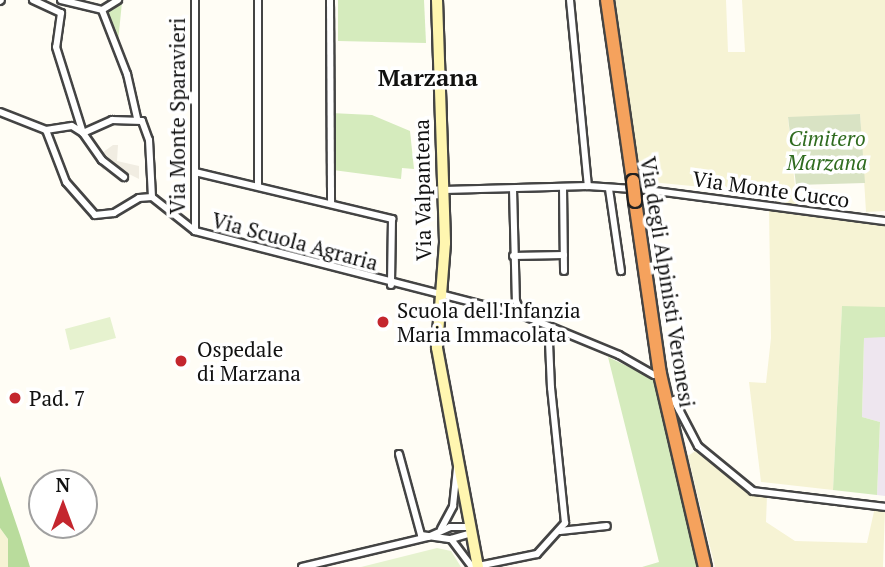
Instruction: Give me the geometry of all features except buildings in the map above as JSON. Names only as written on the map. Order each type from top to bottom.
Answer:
[{"type":"highway","name":"Via degli Alpinisti Veronesi","points":[[607,0],[660,374],[705,567]]},
{"type":"street","points":[[33,0],[61,13],[56,47],[83,132],[102,160],[124,177]]},
{"type":"street","points":[[61,0],[102,10],[118,0]]},
{"type":"street","name":"Via Monte Sparavieri","points":[[195,0],[195,231]]},
{"type":"street","points":[[258,0],[258,185]]},
{"type":"street","points":[[330,0],[331,203]]},
{"type":"street","name":"Via Valpantena","points":[[437,0],[444,190],[439,371],[478,567],[537,554],[559,531]]},
{"type":"street","points":[[570,0],[588,186]]},
{"type":"street","points":[[46,131],[66,182],[100,216],[139,198],[152,197],[149,140],[145,125],[137,118],[124,65],[102,10]]},
{"type":"street","points":[[0,112],[46,131],[72,126],[83,132]]},
{"type":"street","points":[[83,132],[112,120],[137,118]]},
{"type":"street","points":[[195,172],[392,219],[391,285]]},
{"type":"street","name":"Via Monte Cucco","points":[[444,190],[588,186],[680,193],[885,221]]},
{"type":"street","points":[[564,187],[564,271]]},
{"type":"street","points":[[513,189],[516,301],[522,315]]},
{"type":"street","points":[[609,189],[621,271]]},
{"type":"street","name":"Via Scuola Agraria","points":[[152,197],[195,231],[440,296]]},
{"type":"street","points":[[513,256],[564,255]]},
{"type":"street","points":[[440,296],[454,295],[522,315],[619,355],[654,375]]},
{"type":"street","points":[[554,329],[549,343],[565,523],[559,531]]},
{"type":"street","points":[[674,400],[698,446],[754,491],[885,507]]},
{"type":"street","points":[[399,454],[421,535],[452,539],[471,530]]},
{"type":"street","points":[[440,531],[453,506],[457,465]]},
{"type":"street","points":[[559,531],[607,526]]},
{"type":"street","points":[[302,567],[428,537],[440,531],[471,530]]},
{"type":"street","points":[[452,539],[472,567]]},
{"type":"shaded area","points":[[615,0],[726,0],[728,52],[745,52],[742,0],[885,0],[885,211],[866,212],[860,114],[788,118],[797,206],[722,189],[641,181]]},
{"type":"shaded area","points":[[113,145],[118,145],[117,161],[139,166],[139,179],[113,166],[103,170],[95,158]]},
{"type":"shaded area","points":[[769,210],[885,220],[885,307],[842,307],[833,490],[761,482],[749,382],[766,383],[771,338]]},
{"type":"shaded area","points":[[864,337],[885,337],[885,496],[877,495],[880,422],[862,417]]},
{"type":"shaded area","points":[[698,449],[744,489],[767,496],[766,522],[795,541],[867,543],[875,507],[885,508],[883,567],[715,567],[688,456]]},
{"type":"shaded area","points":[[0,528],[8,539],[8,567],[0,567]]},
{"type":"green space","points":[[338,0],[424,0],[426,43],[338,41]]},
{"type":"green space","points":[[122,2],[118,42],[104,12]]},
{"type":"green space","points":[[331,113],[372,115],[410,131],[414,169],[402,168],[401,179],[333,170]]},
{"type":"green space","name":"Cimitero Marzana","points":[[860,114],[865,183],[796,185],[788,117]]},
{"type":"green space","points":[[842,306],[885,307],[885,337],[864,338],[862,417],[880,422],[877,495],[833,490]]},
{"type":"green space","points":[[110,317],[116,338],[70,350],[65,329]]},
{"type":"green space","points":[[608,357],[654,379],[700,567],[642,567],[659,562]]},
{"type":"green space","points":[[0,476],[30,567],[8,567],[8,539],[0,528]]},
{"type":"green space","points":[[437,548],[451,551],[461,567],[361,567]]},
{"type":"place","name":"Scuola dell'Infanzia Maria Immacolata","points":[[383,322]]},
{"type":"place","name":"Ospedale di Marzana","points":[[181,361]]},
{"type":"place","name":"Pad. 7","points":[[15,398]]},
{"type":"district","name":"Marzana","points":[[428,78]]}]
